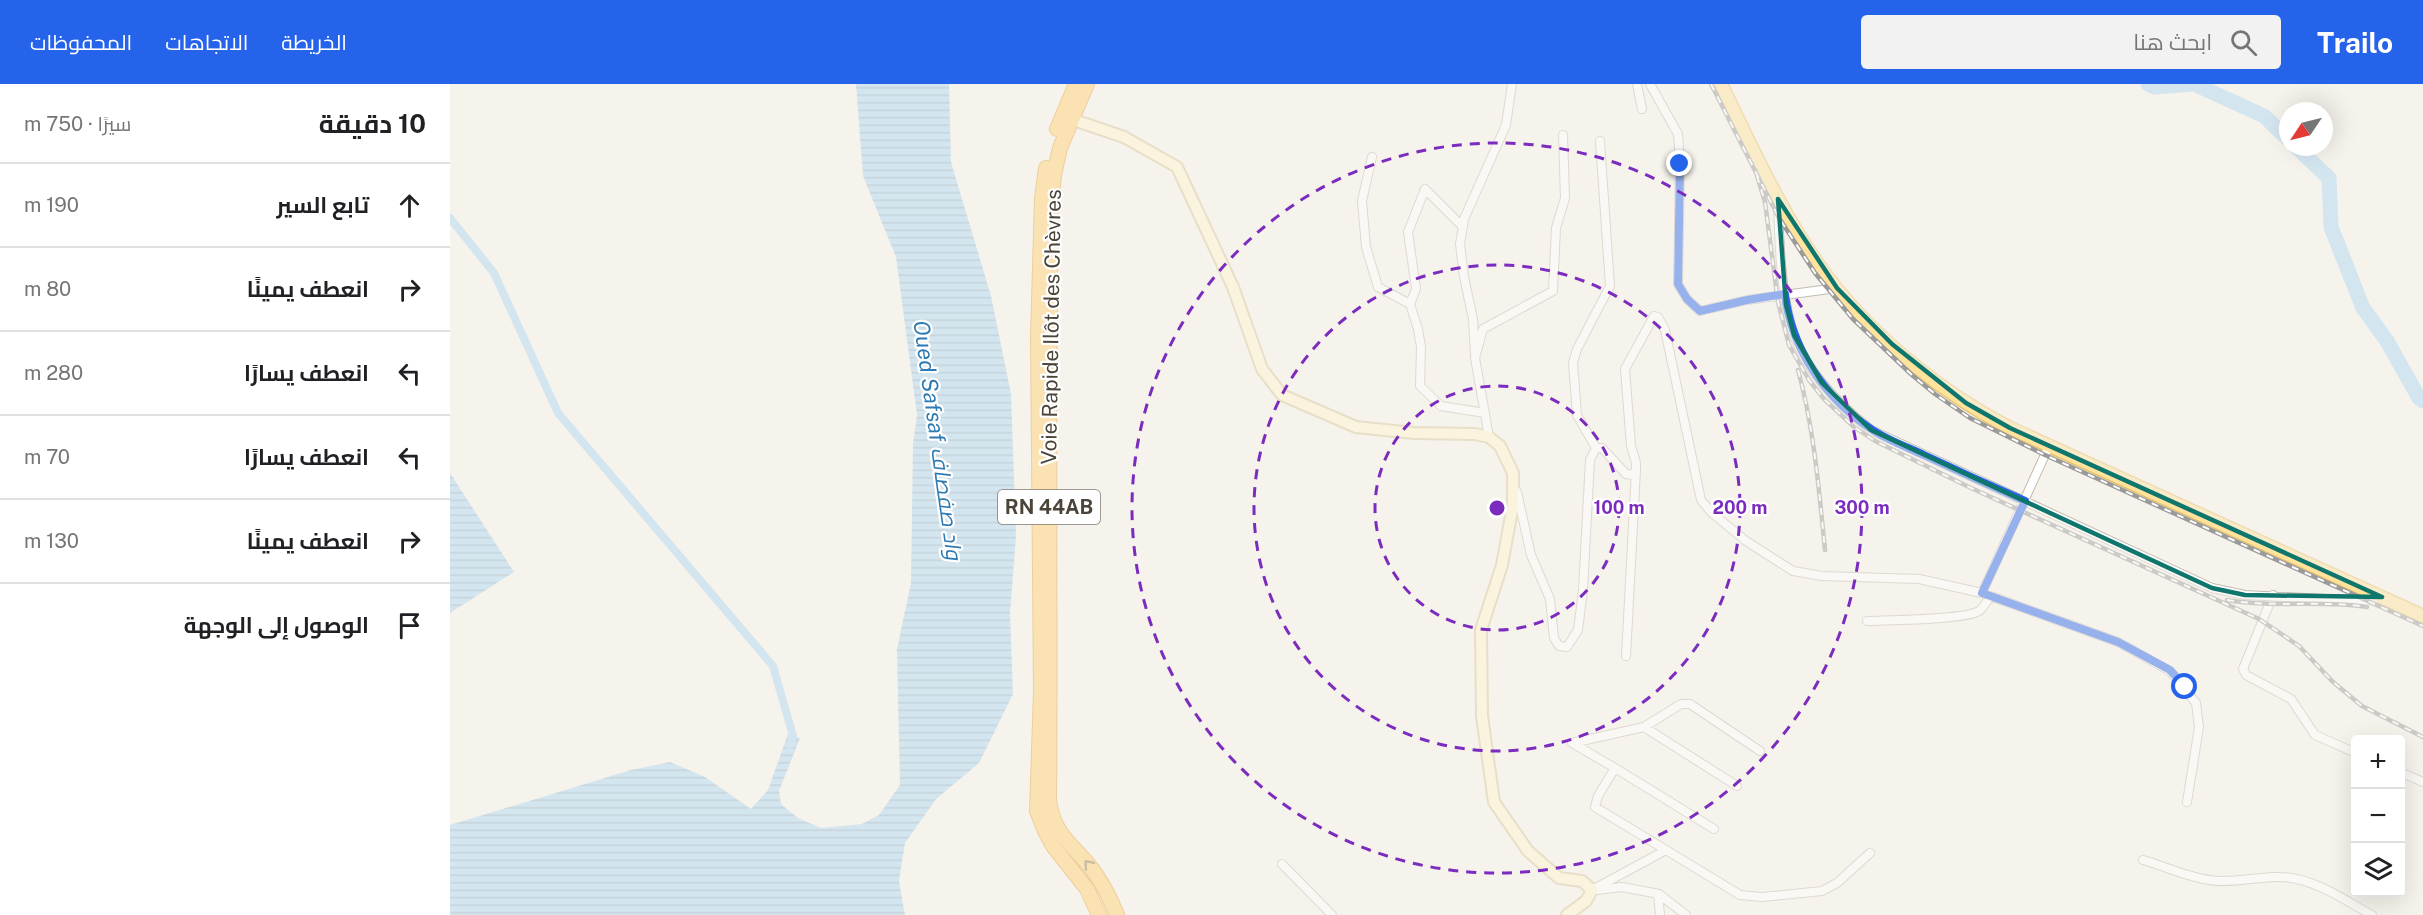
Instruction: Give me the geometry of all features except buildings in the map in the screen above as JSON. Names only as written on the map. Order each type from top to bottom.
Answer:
[{"type":"highway","name":"Voie Rapide Ilôt des Chèvres","points":[[1076,84],[1054,175],[1052,209],[1047,444],[1050,619],[1049,800],[1051,816],[1056,829],[1095,873],[1107,892],[1117,915]]},
{"type":"highway","name":"Voie Rapide Ilôt des Chèvres","points":[[1087,84],[1049,154],[1042,208],[1038,337],[1041,691],[1038,811],[1053,846],[1087,889],[1099,915]]},
{"type":"main road","points":[[1721,84],[1778,199],[1801,238],[1837,288],[1872,326],[1933,380],[1987,416],[2049,446],[2423,616]]},
{"type":"street","points":[[1489,437],[1475,358],[1473,319],[1460,244],[1472,198],[1506,125],[1512,84]]},
{"type":"street","points":[[1636,84],[1642,109]]},
{"type":"street","points":[[1650,84],[1678,134],[1680,164],[1678,284],[1700,311],[1747,300],[1837,288]]},
{"type":"street","points":[[1067,118],[1124,137],[1178,167],[1233,286],[1262,369],[1282,394],[1356,427],[1414,433],[1475,434],[1489,437],[1500,446],[1513,473],[1531,555],[1550,599],[1554,638],[1559,646],[1567,647],[1578,630],[1583,590],[1590,460],[1596,448]]},
{"type":"street","points":[[1475,358],[1483,329],[1553,291],[1556,228],[1565,198],[1566,164],[1563,135]]},
{"type":"street","points":[[1596,448],[1577,415],[1573,363],[1577,349],[1610,286],[1600,141]]},
{"type":"street","points":[[1372,157],[1362,201],[1366,247],[1378,287],[1410,304]]},
{"type":"street","points":[[1463,227],[1425,189],[1408,232],[1416,290],[1410,304],[1421,347],[1420,386],[1441,406],[1485,414]]},
{"type":"street","points":[[1778,199],[1785,294],[1794,335],[1805,358],[1822,383],[1856,418],[1882,436],[2211,588],[2245,595],[2365,601],[2382,597]]},
{"type":"street","points":[[1626,656],[1636,463],[1631,446],[1625,369],[1654,316],[1658,317],[1665,330],[1701,500],[1712,513],[1746,541],[1793,571],[1822,576],[1919,579],[1986,595],[2118,642],[2170,670],[2196,703],[2199,727],[2187,802]]},
{"type":"street","points":[[1867,621],[1946,617],[1975,613],[1983,607],[2049,446]]},
{"type":"street","points":[[1596,448],[1602,448],[1629,476],[1636,470]]},
{"type":"street","points":[[1513,473],[1513,505],[1502,565],[1481,630],[1482,716],[1494,802],[1528,851],[1559,878],[1582,881],[1592,890],[1622,887],[1658,894],[1686,915]]},
{"type":"street","points":[[2272,595],[2243,669],[2246,675],[2290,699],[2315,735],[2351,751]]},
{"type":"street","points":[[1714,829],[1572,743],[1644,727],[1681,704],[1690,704],[1760,751]]},
{"type":"street","points":[[1644,727],[1737,786]]},
{"type":"street","points":[[1615,768],[1598,796],[1595,807],[1740,895],[1762,897],[1822,891],[1837,883],[1870,853]]},
{"type":"street","points":[[2405,774],[2423,782]]},
{"type":"street","points":[[1567,915],[1586,901],[1592,890],[1666,850]]},
{"type":"street","points":[[2143,860],[2209,880],[2236,881],[2275,877],[2297,879],[2322,887],[2372,915]]},
{"type":"street","points":[[1282,864],[1332,915]]},
{"type":"street","points":[[1658,894],[1660,915]]},
{"type":"highlighted area","points":[[1778,199],[1837,288],[1892,344],[1966,403],[2010,428],[2382,597],[2245,595],[2212,588],[1871,430],[1822,383],[1794,335],[1786,305]]},
{"type":"water","name":"Oued Safsaf واد صفصاف","points":[[856,84],[949,84],[951,162],[991,296],[1011,394],[1016,536],[1010,613],[1013,694],[979,763],[936,799],[905,843],[899,881],[905,915],[450,915],[450,825],[631,770],[670,762],[705,777],[751,809],[768,790],[788,734],[800,738],[779,791],[781,804],[798,818],[821,828],[862,824],[879,815],[900,785],[897,649],[911,583],[913,444],[917,415],[896,257],[863,176]]},
{"type":"water","points":[[450,473],[514,572],[450,613]]},
{"type":"waterway","points":[[2148,84],[2155,87],[2194,84],[2264,116],[2279,130]]},
{"type":"waterway","points":[[2306,156],[2329,178],[2331,227],[2363,308],[2387,341],[2419,398],[2423,401]]},
{"type":"waterway","points":[[450,218],[494,273],[558,413],[773,666],[793,736],[790,745]]},
{"type":"railway","points":[[1711,84],[1779,218],[1815,273],[1853,319],[1935,394],[1970,418],[2045,455],[2423,626]]},
{"type":"railway","points":[[1757,176],[1765,202],[1778,302],[1789,345],[1809,380],[1824,399],[1854,427],[1875,441],[1971,488],[2259,619],[2299,646],[2333,682],[2362,706],[2423,737]]},
{"type":"railway","points":[[1798,370],[1812,437],[1825,550]]},
{"type":"railway","points":[[2227,600],[2367,607]]},
{"type":"route","points":[[1680,164],[1678,284],[1687,299],[1700,311],[1785,294],[1794,335],[1805,358],[1822,383],[1856,418],[1882,436],[2025,501],[1982,593],[2118,642],[2170,670],[2185,687]]}]
